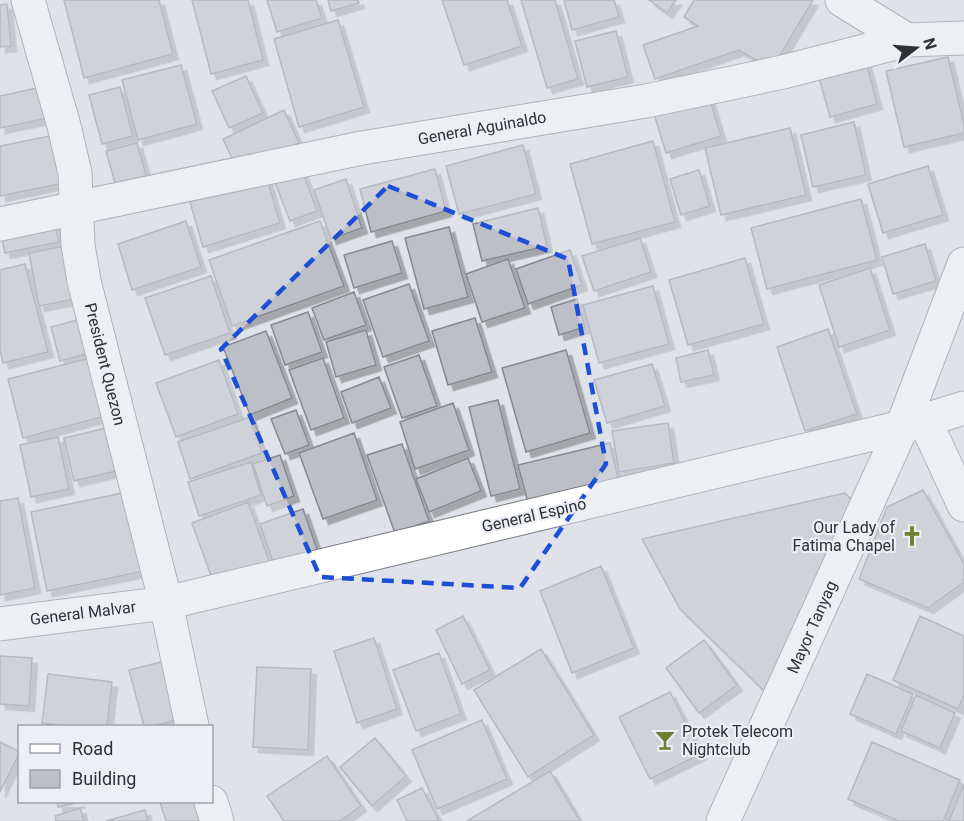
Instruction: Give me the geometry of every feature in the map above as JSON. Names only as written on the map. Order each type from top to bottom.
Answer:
[{"type":"street","name":"President Quezon","points":[[28,0],[75,173],[78,245],[84,281],[166,603],[192,725]]},
{"type":"street","points":[[842,0],[907,40]]},
{"type":"street","name":"General Aguinaldo","points":[[0,224],[362,148],[646,101],[783,72],[907,40],[964,38]]},
{"type":"street","name":"Mayor Tanyag","points":[[723,821],[913,424],[964,264]]},
{"type":"street","name":"General Espino","points":[[166,603],[913,424],[964,408]]},
{"type":"street","points":[[913,424],[964,505]]},
{"type":"street","name":"General Malvar","points":[[0,624],[166,603]]},
{"type":"street","points":[[212,803],[217,821]]},
{"type":"highlighted area","points":[[388,186],[568,259],[606,464],[520,588],[320,577],[221,349]]},
{"type":"building","points":[[64,0],[159,0],[173,54],[84,78]]},
{"type":"building","points":[[192,0],[248,0],[263,60],[211,74]]},
{"type":"building","points":[[267,0],[316,0],[322,18],[277,32]]},
{"type":"building","points":[[328,0],[358,0],[359,3],[331,11]]},
{"type":"building","points":[[442,0],[507,0],[522,46],[464,65]]},
{"type":"building","points":[[521,0],[555,0],[578,79],[547,88]]},
{"type":"building","points":[[564,0],[614,0],[619,17],[572,30]]},
{"type":"building","points":[[649,0],[676,0],[667,13]]},
{"type":"building","points":[[694,0],[813,0],[772,69],[739,50],[655,79],[643,45],[698,26],[684,17]]},
{"type":"building","points":[[7,4],[11,46],[0,47],[0,5]]},
{"type":"building","points":[[338,20],[364,107],[299,127],[274,39]]},
{"type":"building","points":[[616,31],[628,77],[587,87],[575,41]]},
{"type":"building","points":[[864,54],[877,104],[830,117],[816,67]]},
{"type":"building","points":[[948,57],[964,124],[964,133],[904,147],[886,71]]},
{"type":"building","points":[[181,65],[197,124],[138,140],[122,80]]},
{"type":"building","points":[[246,76],[263,113],[229,128],[212,91]]},
{"type":"building","points":[[51,85],[58,116],[0,128],[0,96]]},
{"type":"building","points":[[120,87],[133,136],[102,144],[89,95]]},
{"type":"building","points":[[709,97],[721,136],[666,153],[654,114]]},
{"type":"building","points":[[284,110],[299,143],[238,171],[223,139]]},
{"type":"building","points":[[854,122],[866,175],[813,187],[801,135]]},
{"type":"building","points":[[790,128],[806,195],[721,215],[705,148]]},
{"type":"building","points":[[60,134],[69,182],[0,196],[0,146]]},
{"type":"building","points":[[653,141],[675,222],[592,244],[570,164]]},
{"type":"building","points":[[137,143],[148,182],[117,190],[106,151]]},
{"type":"building","points":[[523,145],[536,194],[459,214],[446,166]]},
{"type":"building","points":[[928,166],[943,215],[883,233],[868,184]]},
{"type":"building","points":[[435,169],[446,211],[371,232],[360,189]]},
{"type":"building","points":[[302,170],[317,211],[290,221],[274,180]]},
{"type":"building","points":[[699,170],[710,206],[681,215],[670,179]]},
{"type":"building","points":[[267,179],[280,223],[203,247],[190,202]]},
{"type":"building","points":[[346,179],[362,228],[331,239],[314,190]]},
{"type":"building","points":[[861,199],[877,260],[767,289],[751,228]]},
{"type":"building","points":[[538,208],[547,246],[482,261],[473,224]]},
{"type":"building","points":[[53,216],[59,242],[5,253],[0,230]]},
{"type":"building","points":[[186,221],[201,267],[132,290],[118,244]]},
{"type":"building","points":[[320,221],[344,286],[232,326],[209,260]]},
{"type":"building","points":[[449,227],[468,297],[424,309],[405,238]]},
{"type":"building","points":[[640,238],[651,272],[594,291],[582,256]]},
{"type":"building","points":[[392,241],[402,273],[354,288],[344,255]]},
{"type":"building","points":[[75,244],[85,297],[39,306],[29,253]]},
{"type":"building","points":[[925,244],[936,281],[893,294],[882,257]]},
{"type":"building","points":[[570,250],[582,285],[528,304],[516,269]]},
{"type":"building","points":[[745,258],[764,324],[688,345],[669,280]]},
{"type":"building","points":[[508,259],[525,308],[482,322],[466,274]]},
{"type":"building","points":[[25,264],[48,352],[3,363],[0,350],[0,270]]},
{"type":"building","points":[[870,268],[890,330],[839,347],[819,285]]},
{"type":"building","points":[[211,276],[230,333],[165,355],[145,298]]},
{"type":"building","points":[[409,284],[429,341],[383,357],[363,300]]},
{"type":"building","points":[[653,286],[669,344],[599,363],[583,305]]},
{"type":"building","points":[[354,292],[366,325],[324,340],[312,308]]},
{"type":"building","points":[[577,299],[585,327],[559,335],[551,307]]},
{"type":"building","points":[[308,312],[322,352],[285,365],[271,325]]},
{"type":"building","points":[[89,317],[98,351],[60,361],[51,327]]},
{"type":"building","points":[[475,318],[492,372],[448,385],[432,331]]},
{"type":"building","points":[[828,329],[857,414],[805,431],[777,347]]},
{"type":"building","points":[[366,330],[376,365],[336,377],[326,342]]},
{"type":"building","points":[[266,331],[292,398],[250,415],[223,347]]},
{"type":"building","points":[[566,350],[590,433],[526,452],[502,368]]},
{"type":"building","points":[[708,350],[714,375],[681,382],[676,358]]},
{"type":"building","points":[[419,355],[437,406],[402,418],[384,367]]},
{"type":"building","points":[[90,358],[105,416],[23,438],[8,379]]},
{"type":"building","points":[[323,358],[344,418],[311,430],[289,370]]},
{"type":"building","points":[[219,360],[238,414],[176,437],[156,383]]},
{"type":"building","points":[[652,364],[665,406],[607,423],[594,380]]},
{"type":"building","points":[[379,377],[391,408],[352,423],[341,392]]},
{"type":"building","points":[[498,400],[520,489],[491,496],[469,407]]},
{"type":"building","points":[[453,403],[469,450],[415,469],[400,422]]},
{"type":"building","points":[[296,410],[309,445],[285,454],[271,419]]},
{"type":"building","points":[[250,417],[262,453],[190,479],[178,442]]},
{"type":"building","points":[[668,423],[674,463],[619,472],[612,431]]},
{"type":"building","points":[[106,428],[116,471],[74,481],[64,438]]},
{"type":"building","points":[[354,433],[377,500],[323,519],[299,453]]},
{"type":"building","points":[[58,437],[69,489],[31,497],[20,445]]},
{"type":"building","points":[[610,443],[620,487],[530,510],[518,465]]},
{"type":"building","points":[[402,444],[429,521],[395,533],[367,455]]},
{"type":"building","points":[[280,455],[294,496],[267,506],[253,464]]},
{"type":"building","points":[[468,458],[481,491],[429,512],[416,479]]},
{"type":"building","points":[[251,462],[261,495],[199,516],[188,482]]},
{"type":"building","name":"Our Lady of Fatima Chapel","points":[[923,490],[964,564],[964,582],[928,608],[859,579],[887,507]]},
{"type":"building","points":[[132,491],[149,570],[47,591],[31,512]]},
{"type":"building","points":[[845,493],[860,509],[765,692],[680,609],[642,539]]},
{"type":"building","points":[[18,498],[35,588],[0,595],[0,501]]},
{"type":"building","points":[[248,502],[271,566],[215,587],[192,523]]},
{"type":"building","points":[[303,509],[319,555],[276,571],[260,524]]},
{"type":"building","points":[[601,566],[634,648],[572,673],[540,591]]},
{"type":"building","points":[[463,616],[490,670],[462,684],[436,630]]},
{"type":"building","points":[[920,616],[964,636],[964,695],[958,709],[893,680]]},
{"type":"building","points":[[374,638],[397,709],[357,723],[334,651]]},
{"type":"building","points":[[704,640],[737,685],[699,713],[666,668]]},
{"type":"building","points":[[541,649],[594,735],[528,777],[474,690]]},
{"type":"building","points":[[439,653],[461,714],[416,731],[393,670]]},
{"type":"building","points":[[0,656],[32,658],[29,706],[0,704]]},
{"type":"building","points":[[173,659],[188,717],[157,725],[144,725],[129,670]]},
{"type":"building","points":[[257,667],[311,669],[308,750],[253,747]]},
{"type":"building","points":[[48,674],[112,682],[107,725],[42,723]]},
{"type":"building","points":[[867,674],[913,694],[896,734],[850,714]]},
{"type":"building","points":[[670,692],[701,754],[650,779],[619,717]]},
{"type":"building","points":[[916,695],[955,713],[940,748],[901,731]]},
{"type":"building","points":[[482,720],[507,779],[437,809],[412,750]]},
{"type":"building","points":[[375,738],[406,776],[372,806],[340,767]]},
{"type":"building","points":[[0,742],[18,751],[18,756],[0,792]]},
{"type":"building","points":[[872,742],[960,780],[943,821],[899,821],[848,799]]},
{"type":"building","points":[[327,756],[361,806],[340,821],[284,821],[267,796]]},
{"type":"building","points":[[550,771],[580,821],[467,821]]},
{"type":"building","points":[[964,784],[964,821],[949,821]]},
{"type":"building","points":[[422,788],[439,821],[407,821],[397,800]]},
{"type":"building","points":[[57,803],[76,803],[58,807]]},
{"type":"building","points":[[160,803],[200,803],[205,821],[166,821]]},
{"type":"building","points":[[80,808],[84,821],[56,821],[55,816]]},
{"type":"building","points":[[145,810],[148,821],[106,821]]},
{"type":"place","name":"Our Lady of Fatima Chapel","points":[[912,536]]},
{"type":"place","name":"Protek Telecom Nightclub","points":[[665,740]]}]
